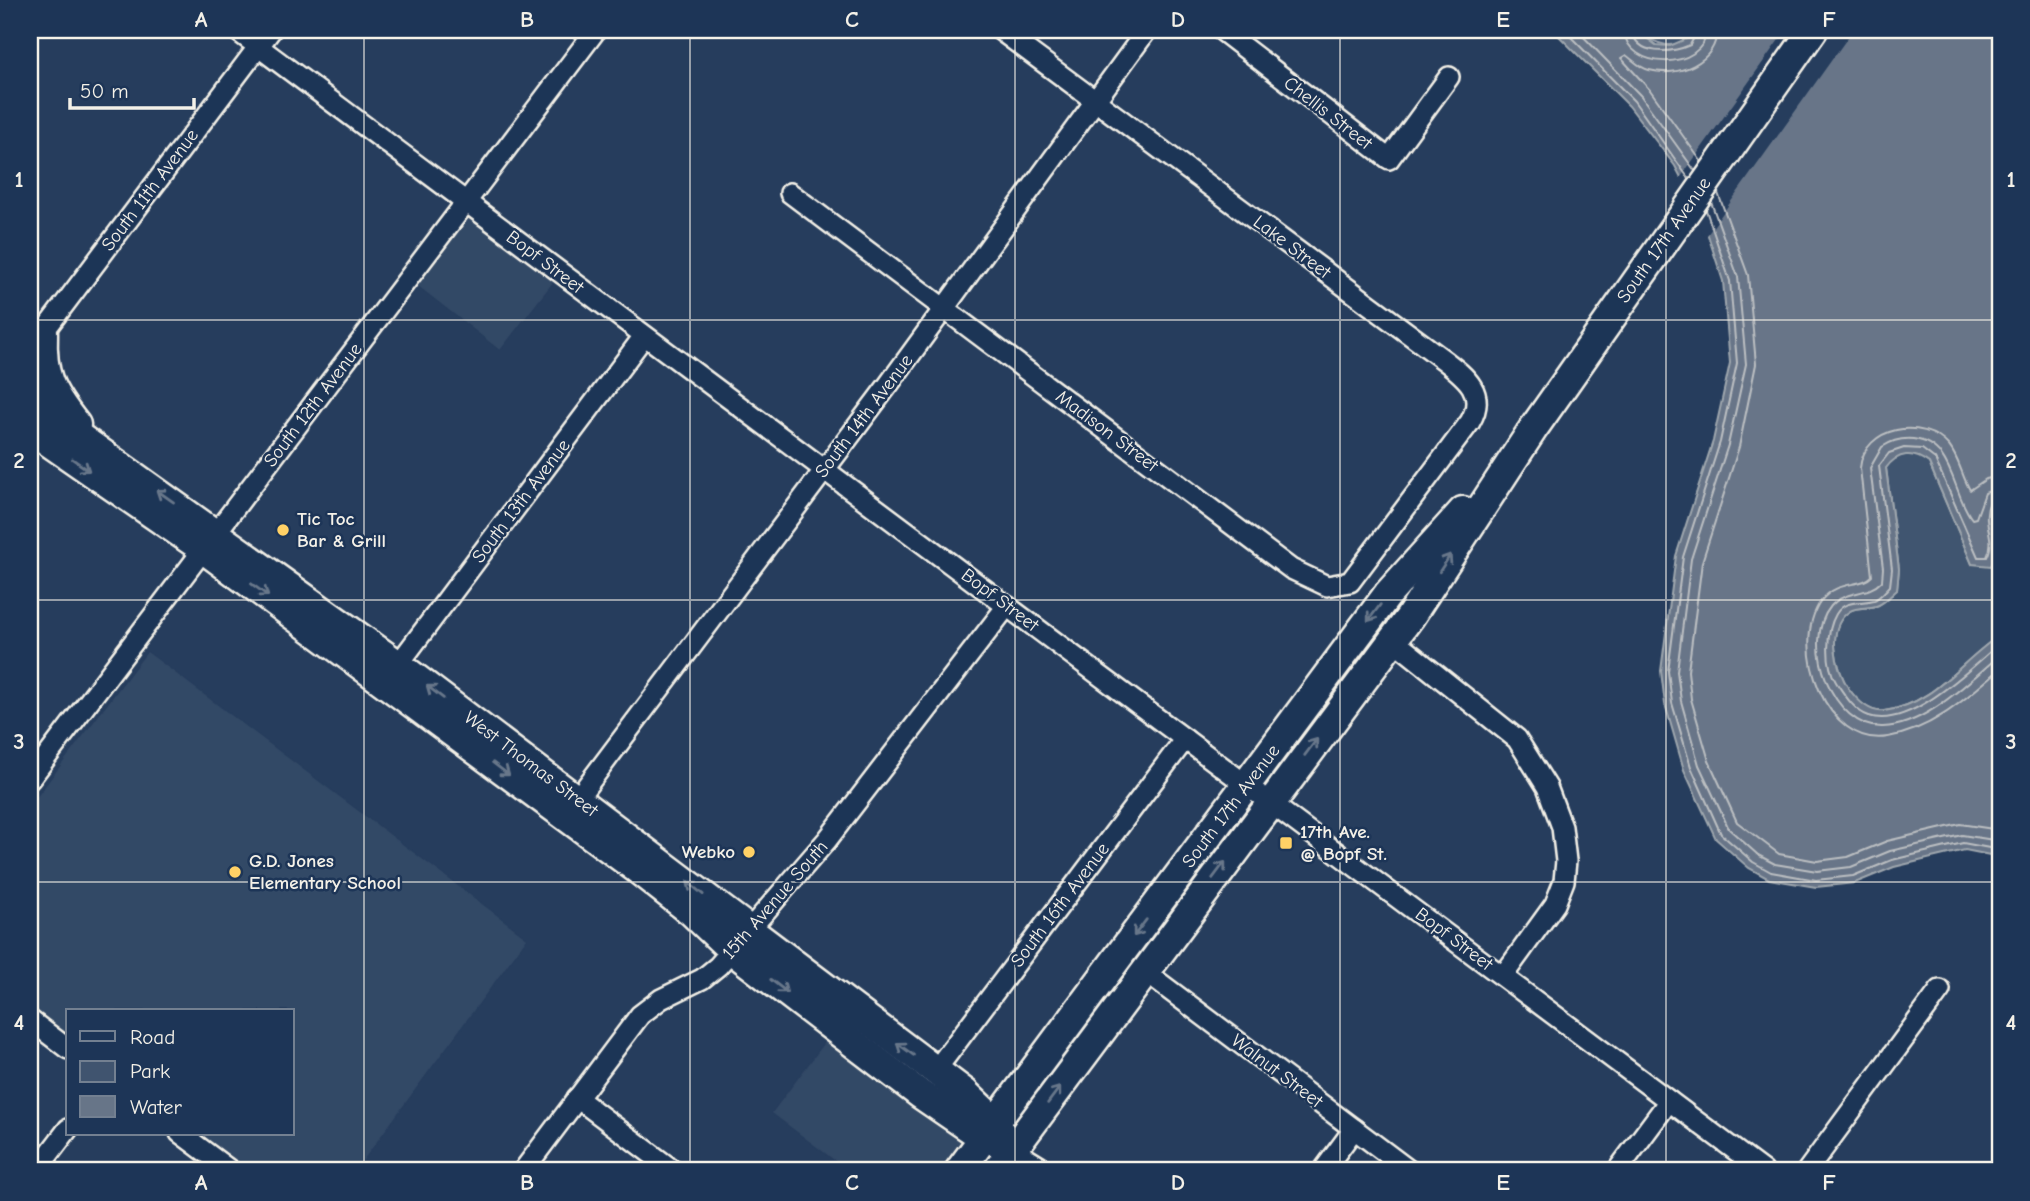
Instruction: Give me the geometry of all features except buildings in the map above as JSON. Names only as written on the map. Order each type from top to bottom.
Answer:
[{"type":"main road","name":"South 17th Avenue","points":[[1005,1160],[1393,640],[1517,452],[1813,30]]},
{"type":"main road","points":[[39,333],[46,382],[65,412],[98,452]]},
{"type":"main road","name":"West Thomas Street","points":[[30,402],[692,912],[740,941],[965,1093],[990,1130],[1005,1160]]},
{"type":"main road","name":"West Thomas Street","points":[[30,429],[211,541],[398,665],[646,849],[740,941],[920,1094],[990,1130]]},
{"type":"main road","name":"South 17th Avenue","points":[[959,1171],[1398,582],[1517,452]]},
{"type":"street","name":"Bopf Street","points":[[236,30],[1763,1171]]},
{"type":"street","name":"South 11th Avenue","points":[[39,333],[271,30]]},
{"type":"street","name":"South 12th Avenue","points":[[30,779],[596,30]]},
{"type":"street","name":"Lake Street","points":[[1000,30],[1470,383],[1477,401],[1472,417],[1411,500]]},
{"type":"street","name":"South 14th Avenue","points":[[577,799],[824,470],[1147,30]]},
{"type":"street","name":"Chellis Street","points":[[1221,30],[1389,159],[1449,77]]},
{"type":"street","name":"Madison Street","points":[[790,193],[1292,569],[1316,583],[1338,587],[1350,582],[1411,500]]},
{"type":"street","name":"South 13th Avenue","points":[[398,665],[644,336]]},
{"type":"street","name":"15th Avenue South","points":[[523,1171],[644,1011],[702,979],[740,941],[827,840],[1007,606]]},
{"type":"street","points":[[1393,640],[1517,739],[1536,767],[1562,827],[1566,862],[1564,881],[1555,904],[1503,976]]},
{"type":"street","name":"South 16th Avenue","points":[[935,1071],[1185,739]]},
{"type":"street","name":"Walnut Street","points":[[1144,971],[1410,1171]]},
{"type":"street","points":[[1807,1171],[1940,990]]},
{"type":"street","points":[[30,1020],[66,1047]]},
{"type":"street","points":[[577,1098],[674,1171]]},
{"type":"street","points":[[1617,1171],[1670,1101]]},
{"type":"street","points":[[1323,1171],[1354,1129]]},
{"type":"street","points":[[36,1171],[66,1132]]},
{"type":"street","points":[[181,1134],[231,1171]]},
{"type":"street","name":"West Thomas Street","points":[[1005,1160],[1048,1171]]},
{"type":"shaded area","points":[[465,202],[560,273],[500,350],[408,278]]},
{"type":"shaded area","name":"G.D. Jones Elementary School","points":[[147,652],[527,938],[355,1171],[250,1171],[200,1134],[294,1134],[294,1009],[66,1009],[66,1034],[30,1007],[30,806]]},
{"type":"shaded area","points":[[827,1040],[967,1140],[944,1171],[849,1171],[772,1113]]},
{"type":"green space","points":[[1636,30],[1693,30],[1680,43],[1665,45]]},
{"type":"green space","points":[[1905,454],[1919,456],[1929,463],[1972,564],[1998,545],[1992,514],[2000,497],[2000,635],[1918,700],[1902,707],[1879,711],[1864,705],[1844,681],[1837,660],[1835,637],[1842,618],[1850,611],[1879,605],[1897,590],[1899,569],[1886,468],[1893,458]]},
{"type":"water","points":[[1553,30],[1636,30],[1656,45],[1670,46],[1686,39],[1693,30],[2000,30],[2000,497],[1992,513],[1995,557],[1991,566],[1972,564],[1929,463],[1917,456],[1901,456],[1886,468],[1899,569],[1897,590],[1879,605],[1853,609],[1842,618],[1837,627],[1835,649],[1840,671],[1852,693],[1868,708],[1884,711],[1902,707],[1932,691],[2000,635],[2000,857],[1965,850],[1894,867],[1855,883],[1816,887],[1769,879],[1749,868],[1716,839],[1684,770],[1665,704],[1661,671],[1676,556],[1713,441],[1730,363],[1723,281],[1702,217],[1675,166],[1629,106]]},
{"type":"pier","points":[[1786,30],[1853,30],[1705,238],[1678,181]]},
{"type":"place","name":"Tic Toc Bar & Grill","points":[[283,530]]},
{"type":"place","name":"17th Ave. @ Bopf St.","points":[[1286,843]]},
{"type":"place","name":"Webko","points":[[749,852]]},
{"type":"place","name":"G.D. Jones Elementary School","points":[[235,872]]}]
